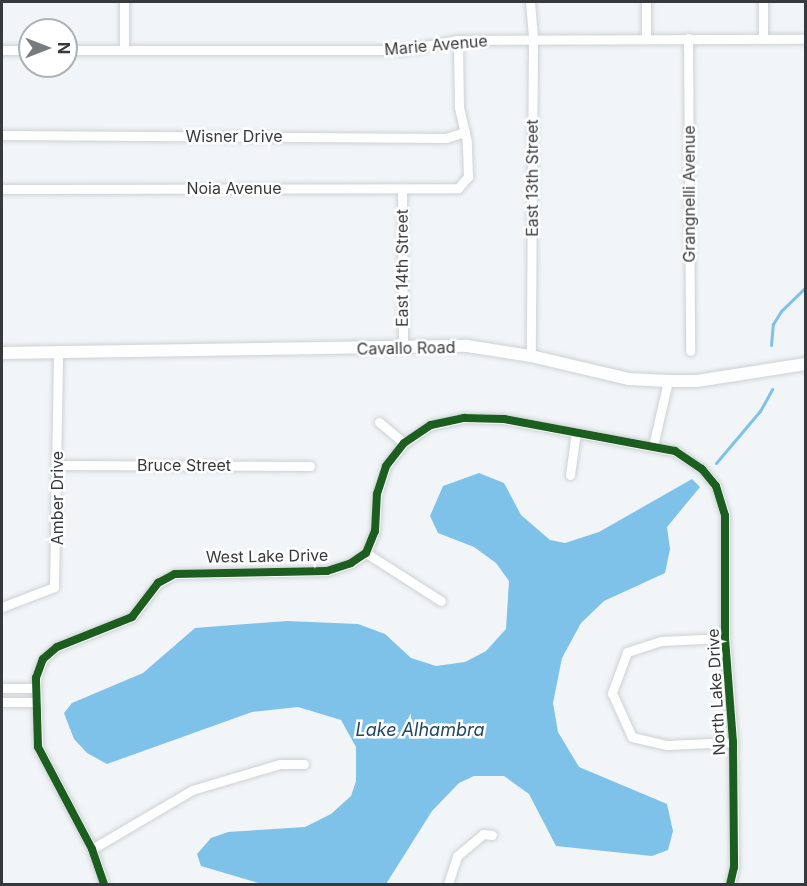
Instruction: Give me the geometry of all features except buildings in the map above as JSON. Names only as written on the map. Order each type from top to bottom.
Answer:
[{"type":"street","points":[[124,2],[124,50]]},
{"type":"street","name":"East 13th Street","points":[[530,2],[533,39],[531,356]]},
{"type":"street","points":[[646,2],[646,38]]},
{"type":"street","points":[[763,2],[763,39]]},
{"type":"street","name":"Grangnelli Avenue","points":[[688,38],[690,351]]},
{"type":"street","name":"Marie Avenue","points":[[78,50],[404,50],[458,40],[806,39]]},
{"type":"street","points":[[458,40],[459,107],[465,132]]},
{"type":"street","points":[[2,50],[18,50]]},
{"type":"street","name":"Wisner Drive","points":[[2,135],[446,138],[465,132]]},
{"type":"street","name":"Noia Avenue","points":[[2,189],[458,188],[465,183],[468,177],[465,132]]},
{"type":"street","name":"East 14th Street","points":[[402,189],[403,347]]},
{"type":"street","name":"Cavallo Road","points":[[2,353],[467,346],[531,356],[629,379],[668,381],[697,381],[806,364]]},
{"type":"street","name":"Amber Drive","points":[[2,607],[54,587],[58,465],[58,353]]},
{"type":"street","points":[[441,601],[366,553],[375,531],[377,494],[386,466],[404,443],[431,425],[464,418],[504,419],[653,446],[668,381]]},
{"type":"street","points":[[379,422],[404,443]]},
{"type":"street","points":[[570,475],[576,432]]},
{"type":"street","name":"North Lake Drive","points":[[653,446],[691,459],[702,469],[720,497],[725,516],[725,638],[733,742],[734,867],[730,885]]},
{"type":"street","name":"Bruce Street","points":[[58,465],[310,466]]},
{"type":"street","name":"West Lake Drive","points":[[104,885],[92,849],[38,747],[35,696],[43,659],[57,647],[132,617],[159,583],[175,574],[327,571],[351,563],[366,553]]},
{"type":"street","points":[[725,638],[661,641],[627,652],[612,693],[633,737],[667,746],[733,742]]},
{"type":"street","points":[[2,688],[35,696]]},
{"type":"street","points":[[2,702],[35,696]]},
{"type":"street","points":[[92,849],[192,790],[280,764],[304,764]]},
{"type":"street","points":[[448,885],[457,856],[483,834],[492,835]]},
{"type":"water","name":"Lake Alhambra","points":[[479,473],[504,483],[521,515],[550,540],[565,543],[599,532],[692,479],[700,487],[667,527],[670,549],[665,573],[604,601],[581,623],[562,658],[553,703],[558,732],[579,767],[667,804],[673,831],[668,850],[652,856],[556,846],[529,794],[504,776],[474,776],[459,783],[432,811],[386,884],[262,884],[201,866],[197,854],[211,838],[228,832],[305,827],[331,814],[351,796],[356,781],[356,747],[341,720],[298,707],[252,712],[107,764],[87,753],[74,739],[64,713],[72,703],[143,673],[195,628],[287,621],[358,624],[385,634],[411,658],[436,666],[465,662],[486,651],[506,629],[509,581],[496,563],[474,547],[438,533],[430,516],[443,486]]},
{"type":"waterway","points":[[771,345],[773,324],[781,311],[806,287]]},
{"type":"waterway","points":[[716,463],[760,411],[772,389]]},
{"type":"cycle path","points":[[104,884],[92,849],[38,747],[36,678],[43,659],[57,647],[132,617],[158,583],[175,574],[327,571],[351,563],[366,553],[375,531],[377,494],[386,466],[404,443],[431,425],[464,418],[504,419],[675,451],[702,469],[716,486],[725,516],[725,638],[733,742],[734,867],[730,884]]}]
